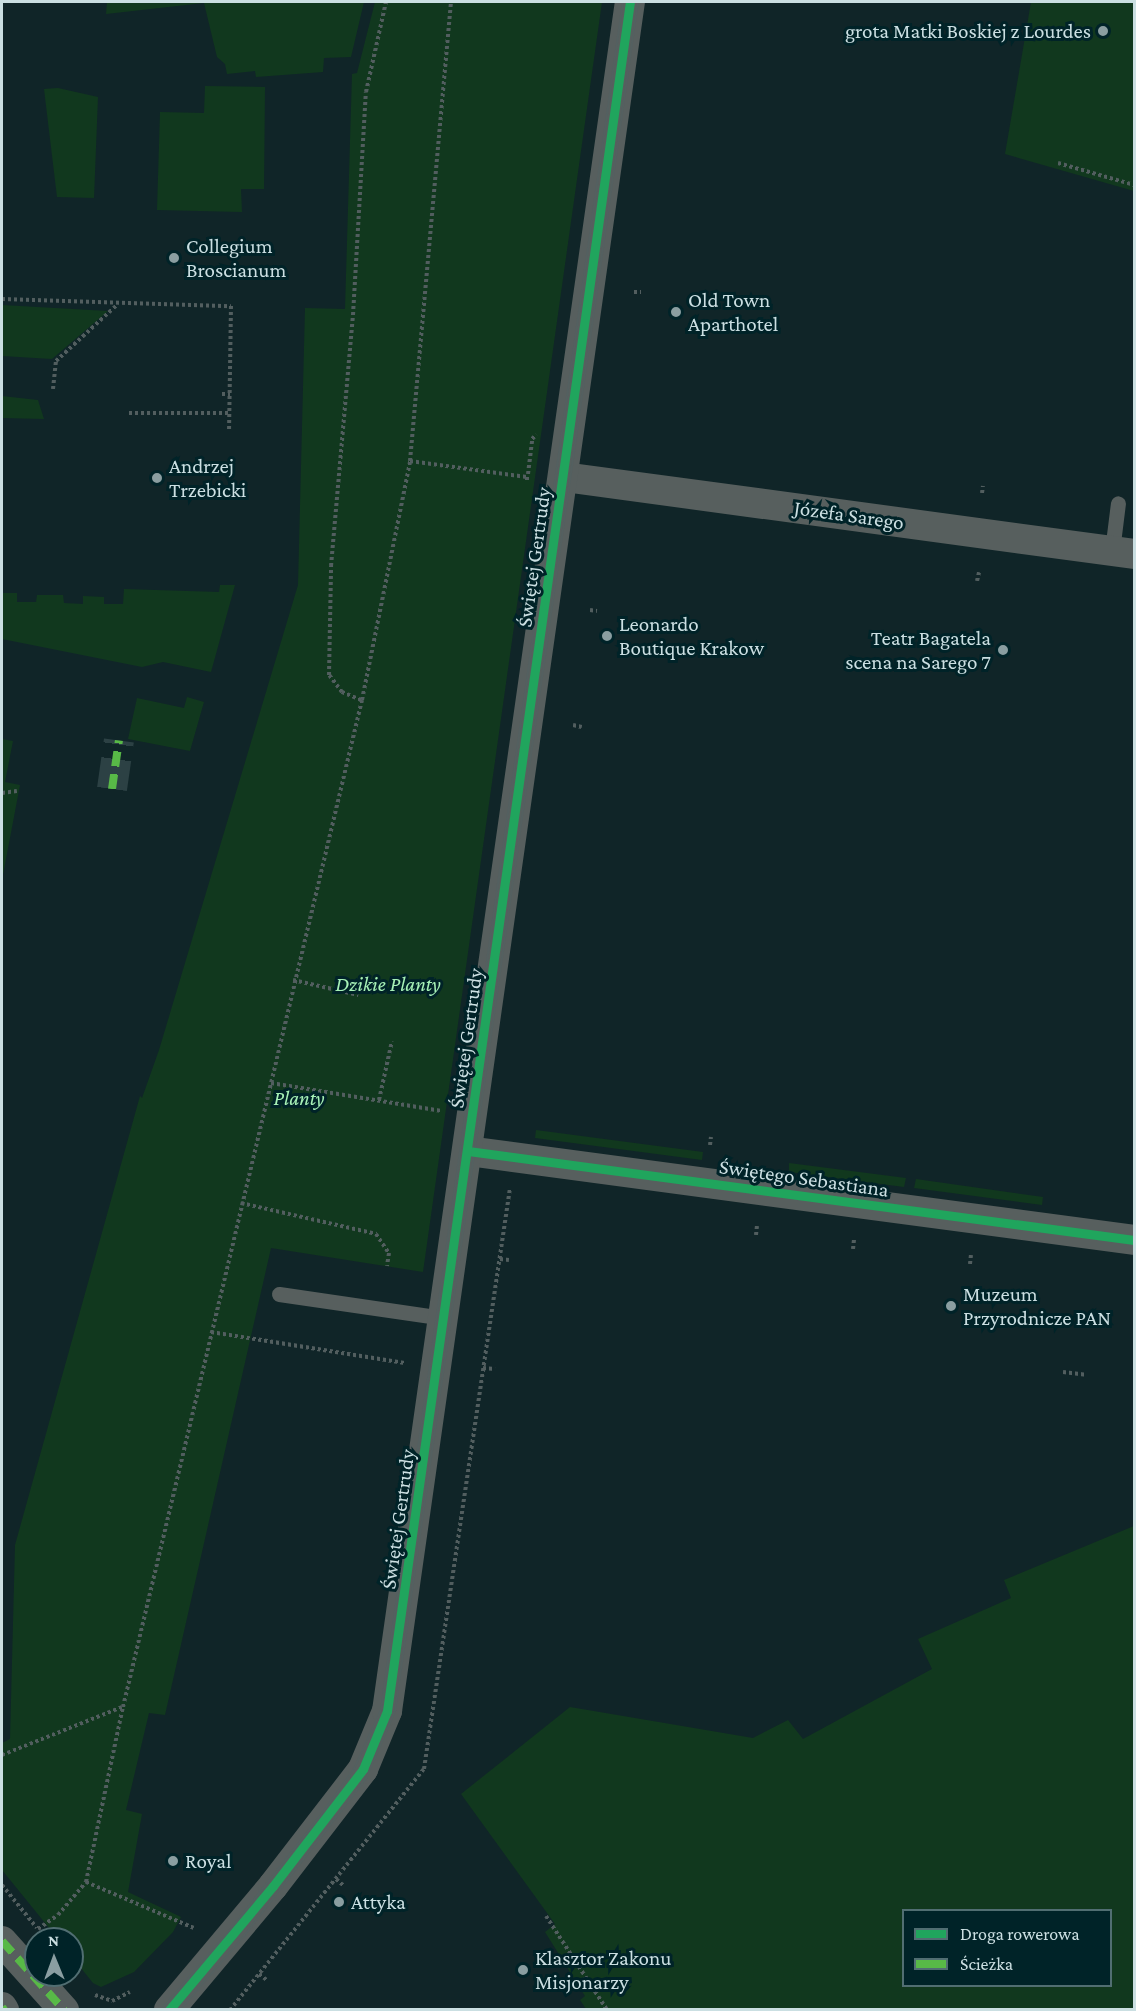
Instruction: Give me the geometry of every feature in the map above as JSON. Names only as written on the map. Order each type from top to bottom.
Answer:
[{"type":"street","name":"Świętej Gertrudy","points":[[169,2010],[273,1886],[363,1769],[387,1710],[630,2]]},
{"type":"street","name":"Józefa Sarego","points":[[564,477],[1123,552]]},
{"type":"street","name":"Świętego Sebastiana","points":[[468,1151],[1134,1240]]},
{"type":"street","points":[[6,1946],[64,2010]]},
{"type":"lane","points":[[1118,503],[1123,552]]},
{"type":"lane","points":[[279,1294],[444,1318]]},
{"type":"path","points":[[362,700],[342,692],[329,675],[331,566],[353,315],[366,92],[386,2]]},
{"type":"path","points":[[45,1927],[86,1882],[123,1707],[271,1083],[293,980],[362,700],[410,461],[451,2]]},
{"type":"path","points":[[1058,164],[1134,185]]},
{"type":"path","points":[[634,292],[641,292]]},
{"type":"path","points":[[2,298],[118,304],[231,306],[229,432]]},
{"type":"path","points":[[53,389],[56,361],[118,304]]},
{"type":"path","points":[[222,394],[230,394]]},
{"type":"path","points":[[129,413],[229,412]]},
{"type":"path","points":[[410,461],[527,477],[526,488]]},
{"type":"path","points":[[982,493],[983,486]]},
{"type":"path","points":[[977,581],[979,572]]},
{"type":"path","points":[[590,610],[597,611]]},
{"type":"path","points":[[573,725],[582,727]]},
{"type":"path","points":[[2,793],[17,791]]},
{"type":"path","points":[[293,980],[358,995]]},
{"type":"path","points":[[379,1100],[392,1041]]},
{"type":"path","points":[[271,1083],[443,1111]]},
{"type":"path","points":[[710,1145],[711,1137]]},
{"type":"path","points":[[230,2010],[423,1769],[510,1184]]},
{"type":"path","points":[[241,1203],[376,1234],[389,1253],[387,1266]]},
{"type":"path","points":[[756,1226],[756,1235]]},
{"type":"path","points":[[853,1249],[854,1239]]},
{"type":"path","points":[[970,1264],[972,1255]]},
{"type":"path","points":[[500,1259],[509,1260]]},
{"type":"path","points":[[211,1332],[406,1363]]},
{"type":"path","points":[[483,1368],[495,1369]]},
{"type":"path","points":[[1063,1372],[1086,1375]]},
{"type":"path","points":[[2,1755],[123,1707]]},
{"type":"path","points":[[336,1879],[344,1886]]},
{"type":"path","points":[[86,1882],[195,1928]]},
{"type":"path","points":[[2,1885],[36,1927]]},
{"type":"path","points":[[546,1916],[607,2010]]},
{"type":"path","points":[[6,1946],[24,1939]]},
{"type":"path","points":[[259,1974],[267,1981]]},
{"type":"path","points":[[92,1992],[98,2000],[112,2001],[130,1992]]},
{"type":"green space","points":[[107,2],[364,2],[351,57],[324,58],[323,72],[256,77],[255,71],[227,74],[225,64],[217,57],[204,3],[106,14]]},
{"type":"green space","name":"Planty","points":[[375,2],[602,2],[423,1272],[271,1248],[165,1715],[149,1713],[126,1810],[142,1814],[128,1892],[181,1917],[173,1932],[134,1972],[101,1987],[93,1983],[84,1972],[84,1927],[48,1927],[2,1870],[2,1743],[10,1739],[15,1545],[140,1096],[142,1098],[159,1050],[298,585],[305,308],[345,309],[352,74],[357,73]]},
{"type":"green space","points":[[1031,2],[1134,2],[1134,191],[1005,154]]},
{"type":"green space","points":[[205,86],[265,87],[264,189],[241,189],[242,212],[157,210],[160,112],[204,113]]},
{"type":"green space","points":[[58,88],[98,97],[94,198],[57,197],[44,89]]},
{"type":"green space","points":[[2,305],[108,311],[52,359],[2,356]]},
{"type":"green space","points":[[2,396],[38,400],[44,419],[2,418]]},
{"type":"green space","points":[[220,585],[235,585],[211,672],[163,662],[142,667],[2,639],[2,593],[17,593],[17,602],[36,602],[37,595],[63,595],[64,603],[83,604],[83,596],[104,597],[104,604],[123,604],[124,589],[219,592]]},
{"type":"green space","points":[[187,697],[204,702],[190,751],[128,739],[137,698],[184,708]]},
{"type":"green space","points":[[2,739],[13,741],[5,782],[20,785],[2,880]]},
{"type":"green space","points":[[536,1130],[703,1152],[702,1160],[535,1138]]},
{"type":"green space","points":[[789,1163],[906,1178],[904,1187],[789,1172]]},
{"type":"green space","points":[[916,1179],[1043,1197],[1042,1205],[914,1188]]},
{"type":"green space","points":[[1134,1526],[1134,2009],[586,2009],[580,2000],[585,1996],[545,1932],[555,1924],[461,1794],[570,1707],[753,1738],[788,1720],[803,1739],[932,1669],[918,1639],[1011,1598],[1004,1580]]},
{"type":"tunnel","points":[[112,789],[119,740]]},
{"type":"tram line","points":[[161,2010],[231,1929],[321,1815],[354,1769],[381,1710],[623,2]]},
{"type":"tram line","points":[[180,2010],[244,1936],[366,1779],[395,1711],[638,2]]},
{"type":"marked path","points":[[112,789],[119,740]]},
{"type":"marked path","points":[[2,1941],[64,2010]]},
{"type":"cycle path","points":[[169,2010],[273,1886],[363,1769],[387,1711],[630,2]]},
{"type":"cycle path","points":[[468,1151],[1134,1240]]},
{"type":"place","name":"grota Matki Boskiej z Lourdes","points":[[1103,31]]},
{"type":"place","name":"Collegium Broscianum","points":[[174,258]]},
{"type":"place","name":"Old Town Aparthotel","points":[[676,312]]},
{"type":"place","name":"Andrzej Trzebicki","points":[[157,478]]},
{"type":"place","name":"Leonardo Boutique Krakow","points":[[607,636]]},
{"type":"place","name":"Teatr Bagatela scena na Sarego 7","points":[[1003,650]]},
{"type":"place","name":"Muzeum Przyrodnicze PAN","points":[[951,1306]]},
{"type":"place","name":"Royal","points":[[173,1861]]},
{"type":"place","name":"Attyka","points":[[339,1902]]},
{"type":"place","name":"Klasztor Zakonu Misjonarzy","points":[[523,1970]]},
{"type":"park label","name":"Dzikie Planty","points":[[388,984]]}]
